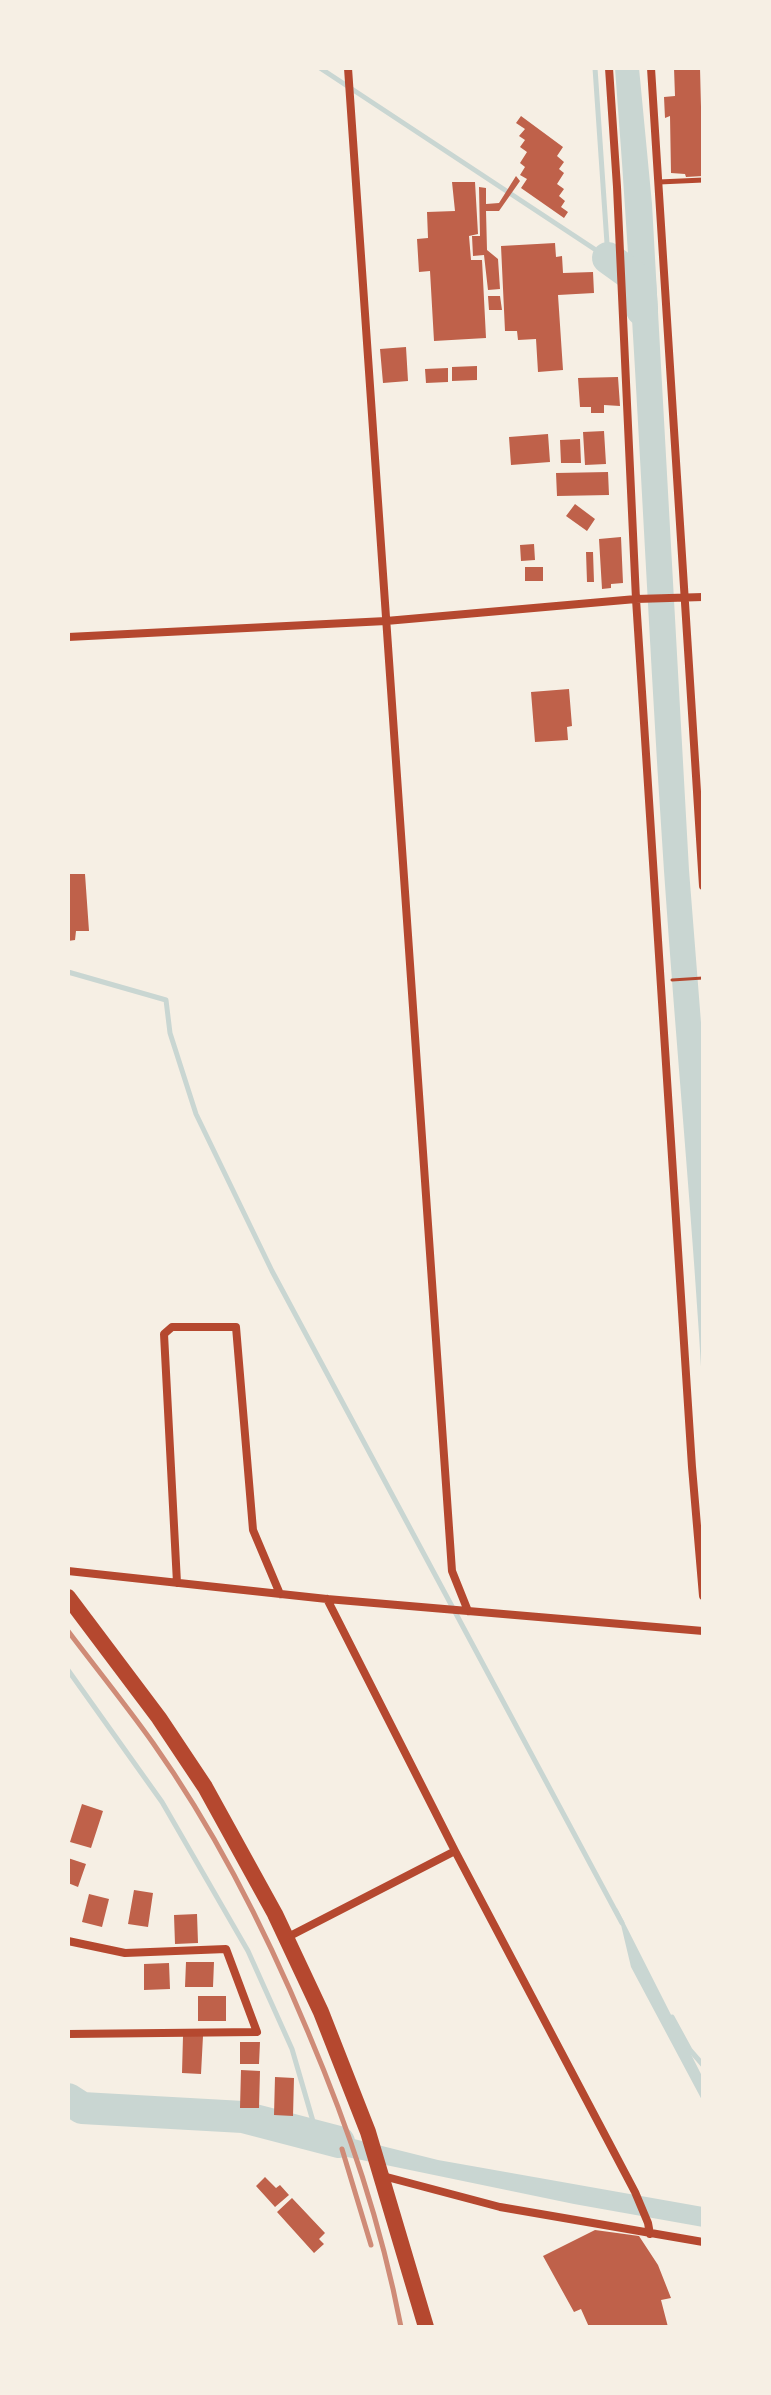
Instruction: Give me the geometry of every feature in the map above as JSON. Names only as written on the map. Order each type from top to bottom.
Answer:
[{"type":"main road","points":[[68,1597],[159,1718],[205,1787],[275,1914],[321,2012],[368,2132],[426,2327]]},
{"type":"street","points":[[609,68],[636,599],[703,1596]]},
{"type":"street","points":[[651,68],[703,886]]},
{"type":"street","points":[[349,71],[452,1571],[467,1611]]},
{"type":"street","points":[[68,637],[386,621],[646,598],[703,597]]},
{"type":"street","points":[[177,1583],[164,1334],[172,1327],[236,1327],[253,1530],[280,1594]]},
{"type":"street","points":[[68,1571],[327,1599],[703,1631]]},
{"type":"street","points":[[327,1599],[455,1851],[635,2192],[650,2234]]},
{"type":"street","points":[[286,1938],[455,1851]]},
{"type":"street","points":[[68,1941],[125,1953],[226,1949],[257,2032],[68,2034]]},
{"type":"street","points":[[381,2173],[500,2207],[703,2242]]},
{"type":"lane","points":[[659,182],[703,180]]},
{"type":"path","points":[[660,980],[703,978]]},
{"type":"shaded area","points":[[615,68],[639,68],[652,204],[689,870],[703,1048],[703,1399],[664,871]]},
{"type":"shaded area","points":[[617,1908],[703,2078],[703,2102],[631,1967]]},
{"type":"shaded area","points":[[298,2125],[438,2160],[703,2207],[703,2227],[574,2204],[294,2146]]},
{"type":"building","points":[[674,68],[700,68],[703,176],[686,177],[685,174],[671,173],[670,116],[665,118],[664,97],[675,96]]},
{"type":"building","points":[[521,116],[563,147],[557,156],[564,162],[559,169],[564,173],[557,184],[564,189],[559,196],[565,201],[561,207],[568,212],[564,218],[521,188],[527,179],[520,175],[525,167],[520,163],[527,152],[520,147],[525,140],[519,136],[525,129],[516,123]]},
{"type":"building","points":[[516,176],[520,181],[499,211],[486,211],[487,250],[498,259],[500,289],[488,290],[484,255],[473,256],[472,236],[480,236],[479,187],[486,188],[486,204],[499,203]]},
{"type":"building","points":[[452,182],[475,182],[478,234],[469,236],[471,260],[482,260],[486,338],[434,341],[430,271],[419,272],[417,239],[428,238],[427,212],[455,211]]},
{"type":"building","points":[[555,243],[556,257],[562,256],[563,273],[593,272],[594,293],[558,295],[563,370],[538,372],[536,339],[518,340],[517,331],[505,331],[501,246]]},
{"type":"building","points":[[488,296],[500,296],[502,310],[489,310]]},
{"type":"building","points":[[406,347],[408,381],[383,383],[380,349]]},
{"type":"building","points":[[477,366],[477,380],[452,381],[452,367]]},
{"type":"building","points":[[448,368],[448,382],[426,383],[425,369]]},
{"type":"building","points":[[618,377],[620,406],[604,405],[604,413],[591,413],[591,407],[580,407],[578,378]]},
{"type":"building","points":[[604,431],[606,464],[585,465],[583,432]]},
{"type":"building","points":[[548,434],[550,462],[511,465],[509,437]]},
{"type":"building","points":[[580,439],[581,463],[561,463],[560,440]]},
{"type":"building","points":[[608,472],[609,495],[557,496],[556,473]]},
{"type":"building","points":[[575,504],[595,519],[587,531],[566,516]]},
{"type":"building","points":[[621,537],[623,583],[602,589],[599,539]]},
{"type":"building","points":[[534,544],[535,560],[521,561],[520,545]]},
{"type":"building","points":[[586,552],[593,552],[594,582],[587,582]]},
{"type":"building","points":[[525,567],[543,567],[543,581],[525,581]]},
{"type":"building","points":[[569,689],[572,726],[567,727],[568,740],[535,742],[531,692]]},
{"type":"building","points":[[68,874],[85,874],[89,931],[76,931],[75,940],[68,941]]},
{"type":"building","points":[[82,1804],[103,1811],[91,1848],[70,1842]]},
{"type":"building","points":[[68,1858],[86,1864],[78,1887],[68,1883]]},
{"type":"building","points":[[134,1890],[153,1893],[148,1927],[128,1924]]},
{"type":"building","points":[[89,1894],[109,1899],[102,1927],[82,1922]]},
{"type":"building","points":[[197,1914],[198,1943],[175,1944],[174,1915]]},
{"type":"building","points":[[186,1962],[214,1962],[213,1987],[185,1987]]},
{"type":"building","points":[[169,1963],[170,1989],[144,1990],[144,1964]]},
{"type":"building","points":[[198,1996],[226,1996],[226,2021],[198,2021]]},
{"type":"building","points":[[183,2036],[203,2036],[201,2074],[182,2073]]},
{"type":"building","points":[[240,2042],[260,2042],[259,2064],[240,2064]]},
{"type":"building","points":[[241,2070],[260,2071],[259,2108],[240,2108]]},
{"type":"building","points":[[275,2077],[294,2078],[293,2116],[274,2115]]},
{"type":"building","points":[[265,2177],[276,2188],[280,2185],[289,2195],[275,2207],[256,2186]]},
{"type":"building","points":[[292,2198],[325,2233],[319,2239],[324,2244],[314,2253],[277,2212]]},
{"type":"building","points":[[595,2230],[639,2236],[658,2265],[671,2298],[661,2300],[668,2327],[589,2327],[581,2309],[574,2312],[543,2256]]},
{"type":"waterway","points":[[320,68],[608,258]]},
{"type":"waterway","points":[[595,68],[608,258]]},
{"type":"waterway","points":[[608,258],[640,281],[642,310]]},
{"type":"waterway","points":[[68,972],[166,1000],[170,1033],[196,1114],[272,1271],[622,1923]]},
{"type":"waterway","points":[[68,1670],[162,1802],[248,1951],[292,2049],[317,2135]]},
{"type":"waterway","points":[[672,2017],[690,2050],[703,2065]]},
{"type":"waterway","points":[[68,2099],[82,2108],[243,2117],[339,2142]]},
{"type":"railway","points":[[68,1631],[176,1777],[219,1847],[275,1957],[323,2068],[350,2141],[374,2214],[401,2327]]},
{"type":"railway","points":[[342,2149],[371,2245]]}]
